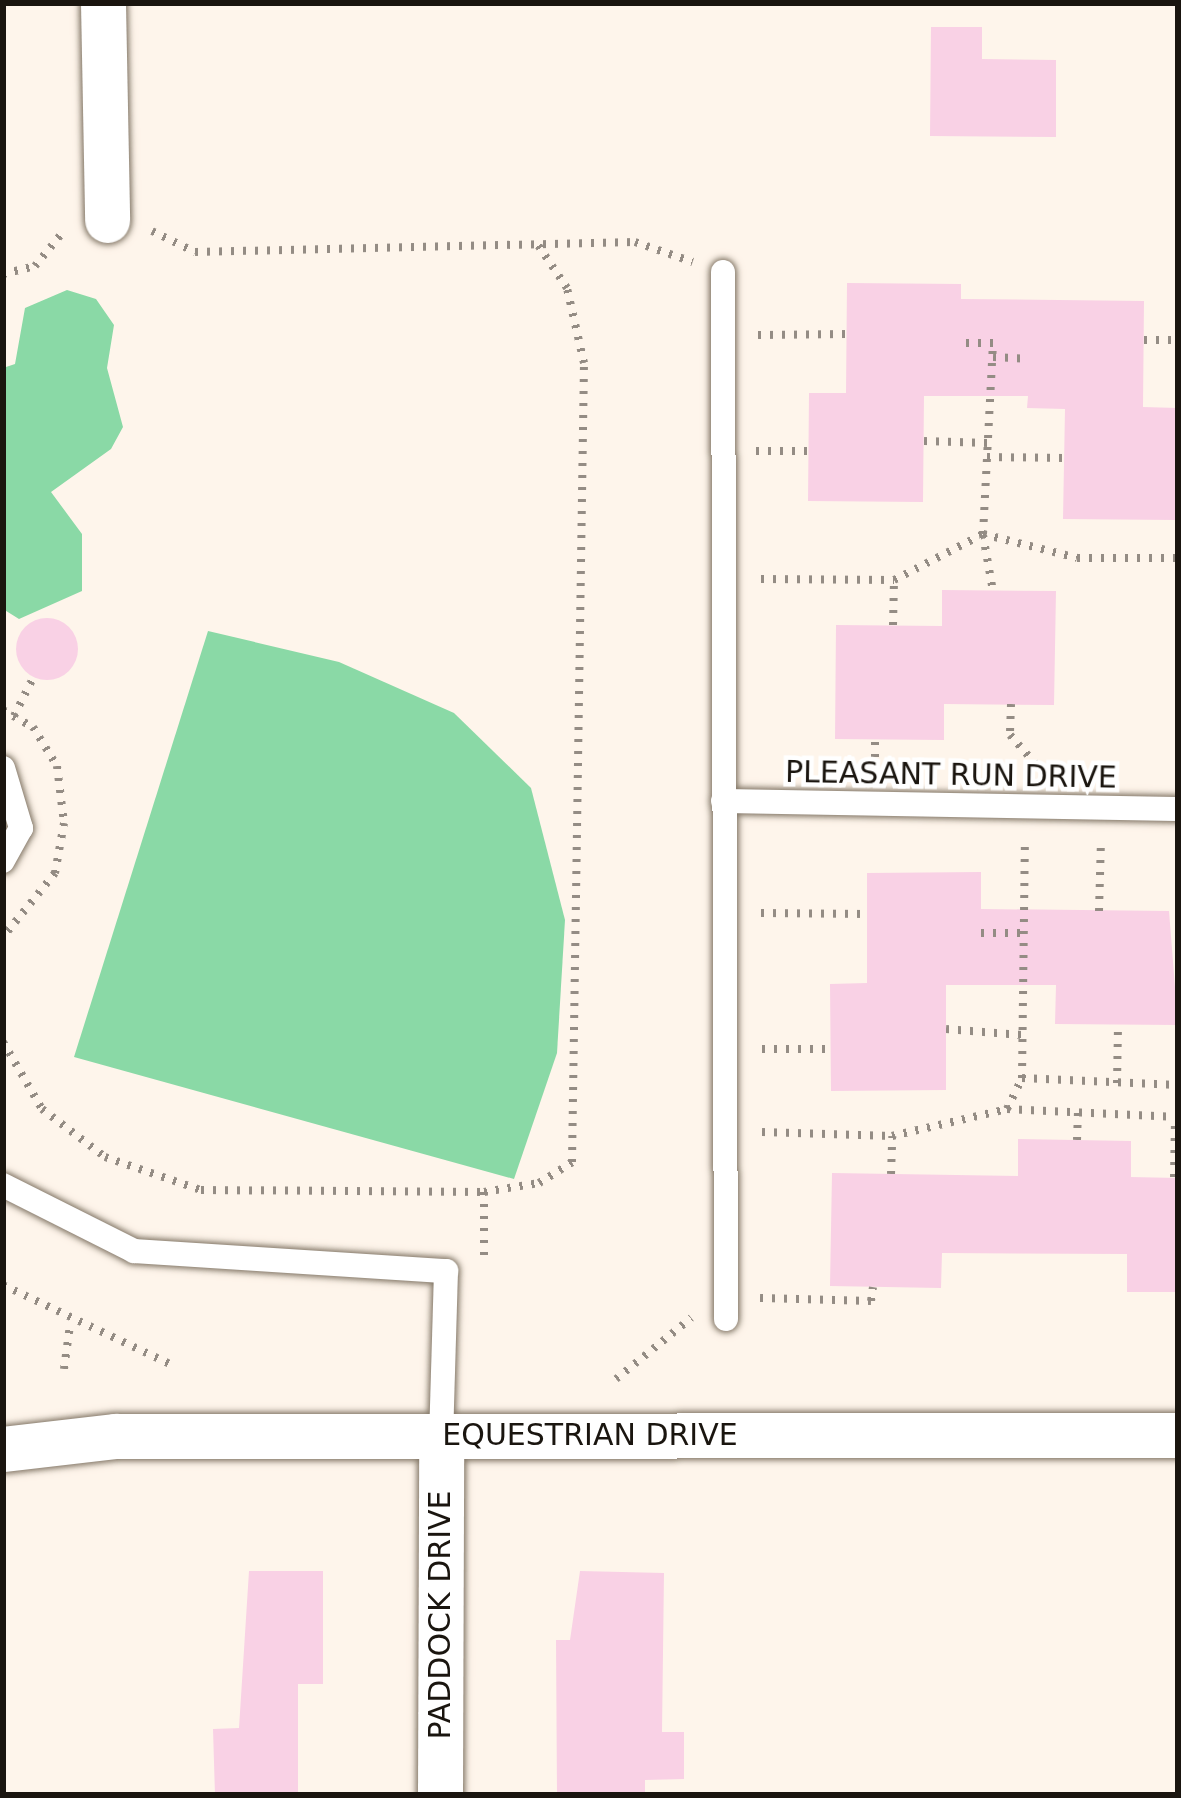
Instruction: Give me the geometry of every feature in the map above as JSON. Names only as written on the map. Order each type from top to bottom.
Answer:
[{"type":"street","points":[[103,3],[107,220]]},
{"type":"street","name":"PADDOCK DRIVE","points":[[440,1795],[441,1435]]},
{"type":"street","name":"EQUESTRIAN DRIVE","points":[[3,1449],[115,1436],[1178,1435]]},
{"type":"lane","points":[[723,272],[726,1308]]},
{"type":"lane","points":[[3,768],[21,828],[3,861]]},
{"type":"lane","name":"PLEASANT RUN DRIVE","points":[[723,801],[1178,809]]},
{"type":"lane","points":[[3,1185],[134,1251],[446,1271],[441,1435]]},
{"type":"path","points":[[3,274],[34,266],[69,226],[107,220],[194,251],[634,242],[723,272]]},
{"type":"path","points":[[3,1042],[41,1109],[105,1157],[201,1190],[484,1192],[539,1183],[572,1162],[584,363],[567,288],[538,245]]},
{"type":"path","points":[[723,336],[847,334]]},
{"type":"path","points":[[1144,340],[1178,340]]},
{"type":"path","points":[[961,343],[993,343],[983,534],[993,591]]},
{"type":"path","points":[[993,357],[1028,359]]},
{"type":"path","points":[[923,441],[988,442]]},
{"type":"path","points":[[987,457],[1064,458]]},
{"type":"path","points":[[723,579],[894,580],[983,534],[1077,559],[1178,558]]},
{"type":"path","points":[[893,625],[894,580]]},
{"type":"path","points":[[14,716],[33,678]]},
{"type":"path","points":[[1006,1109],[1022,1078],[1024,933],[1033,806],[1041,771],[1010,735],[1011,704]]},
{"type":"path","points":[[1099,911],[1102,808]]},
{"type":"path","points":[[724,913],[867,914]]},
{"type":"path","points":[[981,933],[1024,933]]},
{"type":"path","points":[[1118,1024],[1118,1083]]},
{"type":"path","points":[[946,1029],[1022,1034]]},
{"type":"path","points":[[724,1049],[831,1049]]},
{"type":"path","points":[[1022,1078],[1178,1085]]},
{"type":"path","points":[[724,1131],[892,1136],[1006,1109],[1177,1117],[1174,1178]]},
{"type":"path","points":[[1077,1140],[1078,1112]]},
{"type":"path","points":[[891,1174],[892,1136]]},
{"type":"path","points":[[3,1285],[70,1325],[174,1366]]},
{"type":"path","points":[[616,1379],[679,1317],[726,1308],[871,1301],[872,1287]]},
{"type":"path","points":[[64,1369],[70,1325]]},
{"type":"green space","points":[[67,290],[96,299],[114,325],[107,368],[123,427],[111,449],[51,492],[82,534],[82,591],[19,619],[3,609],[3,368],[15,364],[25,308]]},
{"type":"green space","points":[[208,631],[339,662],[454,713],[531,788],[565,920],[557,1053],[514,1179],[74,1057]]},
{"type":"building","points":[[931,27],[982,27],[982,59],[1056,60],[1056,137],[930,136]]},
{"type":"building","points":[[847,283],[961,284],[961,299],[1144,301],[1143,407],[1178,408],[1177,520],[1063,519],[1065,409],[1027,408],[1028,396],[924,396],[923,502],[808,501],[809,393],[846,393]]},
{"type":"building","points":[[942,590],[1056,591],[1054,705],[944,704],[944,740],[835,739],[836,625],[942,626]]},
{"type":"building","points":[[47,618],[69,627],[78,649],[69,671],[47,680],[25,671],[16,649],[25,627]]},
{"type":"building","points":[[981,872],[981,909],[1169,911],[1178,1025],[1055,1024],[1056,985],[946,985],[946,1090],[831,1091],[830,984],[867,983],[867,873]]},
{"type":"building","points":[[1018,1139],[1131,1141],[1131,1177],[1178,1178],[1178,1292],[1127,1292],[1127,1254],[942,1253],[941,1288],[830,1286],[832,1173],[1018,1176]]},
{"type":"building","points":[[249,1571],[323,1571],[323,1684],[298,1684],[298,1795],[215,1795],[213,1729],[239,1728]]},
{"type":"building","points":[[580,1571],[664,1573],[662,1732],[684,1732],[684,1779],[645,1780],[645,1795],[557,1795],[556,1640],[570,1640]]}]
